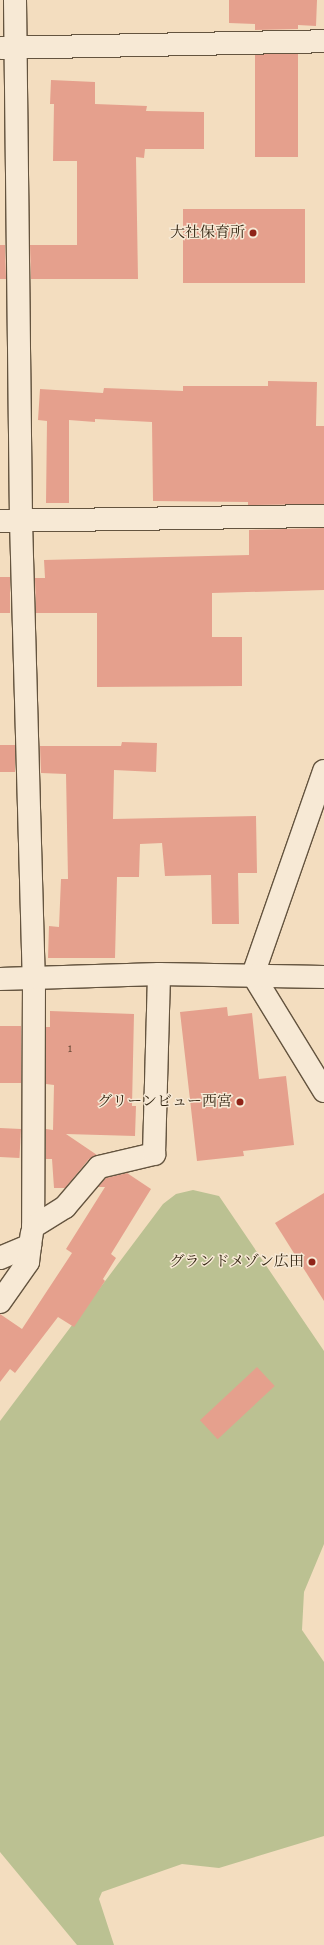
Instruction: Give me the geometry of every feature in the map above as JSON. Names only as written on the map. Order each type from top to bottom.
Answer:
[{"type":"street","points":[[0,1302],[28,1262],[32,1236],[34,978],[11,521],[8,48],[15,0]]},
{"type":"street","points":[[8,48],[324,41]]},
{"type":"street","points":[[11,521],[324,516]]},
{"type":"street","points":[[253,975],[324,771]]},
{"type":"street","points":[[0,1258],[32,1236],[65,1207],[100,1168],[154,1154],[159,974]]},
{"type":"street","points":[[0,979],[159,974],[324,976]]},
{"type":"street","points":[[253,975],[324,1091]]},
{"type":"green space","points":[[193,1190],[219,1196],[324,1351],[324,1544],[304,1592],[302,1630],[324,1662],[324,1836],[219,1868],[182,1864],[102,1892],[99,1899],[114,1945],[77,1945],[0,1852],[0,1421],[163,1204],[176,1194]]},
{"type":"building","points":[[229,0],[317,0],[316,26],[298,25],[298,29],[255,30],[255,24],[229,23]]},
{"type":"building","points":[[255,54],[298,54],[298,157],[255,157]]},
{"type":"building","points":[[51,80],[95,82],[95,104],[147,106],[146,111],[204,112],[204,149],[145,149],[144,158],[136,157],[138,279],[31,279],[30,245],[77,245],[77,161],[53,161],[54,104],[50,104]]},
{"type":"building","points":[[183,209],[305,209],[305,283],[183,283]]},
{"type":"building","points":[[0,245],[5,245],[6,279],[0,279]]},
{"type":"building","points":[[268,381],[317,382],[316,426],[324,426],[324,504],[248,505],[248,502],[153,501],[152,422],[95,419],[95,422],[69,420],[69,503],[46,503],[47,421],[38,420],[40,389],[103,393],[104,388],[183,391],[183,386],[268,386]]},
{"type":"building","points":[[324,528],[324,590],[212,593],[212,637],[242,637],[242,686],[97,687],[97,613],[36,613],[35,578],[45,578],[44,560],[249,555],[249,530]]},
{"type":"building","points":[[0,577],[10,577],[10,613],[0,613]]},
{"type":"building","points":[[122,742],[157,743],[156,772],[114,770],[113,819],[256,816],[257,873],[238,873],[239,924],[212,924],[211,875],[165,876],[162,843],[140,844],[139,877],[117,877],[115,958],[48,958],[49,926],[59,927],[61,879],[68,879],[66,774],[41,773],[40,746],[121,746]]},
{"type":"building","points":[[0,745],[15,745],[15,772],[0,772]]},
{"type":"building","name":"グリーンビュー西宮","points":[[227,1007],[228,1016],[252,1013],[259,1079],[286,1076],[294,1145],[243,1151],[244,1156],[197,1161],[180,1012]]},
{"type":"building","points":[[50,1011],[134,1014],[132,1106],[136,1106],[135,1136],[66,1134],[97,1155],[89,1159],[65,1188],[54,1188],[52,1159],[46,1159],[46,1129],[53,1130],[54,1085],[46,1084],[46,1027],[50,1027]]},
{"type":"building","points":[[0,1026],[21,1026],[21,1083],[0,1083]]},
{"type":"building","points":[[0,1128],[21,1129],[19,1158],[0,1157]]},
{"type":"building","points":[[127,1173],[151,1189],[111,1254],[116,1258],[103,1279],[105,1281],[74,1327],[58,1317],[15,1373],[10,1369],[0,1382],[0,1314],[22,1329],[72,1253],[66,1249],[105,1187],[98,1187],[106,1178]]},
{"type":"building","name":"グランドメゾン広田","points":[[324,1193],[324,1301],[275,1223]]},
{"type":"building","points":[[257,1367],[275,1386],[218,1439],[200,1420]]},
{"type":"place","name":"大社保育所","points":[[253,233]]},
{"type":"place","name":"グリーンビュー西宮","points":[[240,1102]]},
{"type":"place","name":"グランドメゾン広田","points":[[312,1262]]}]
